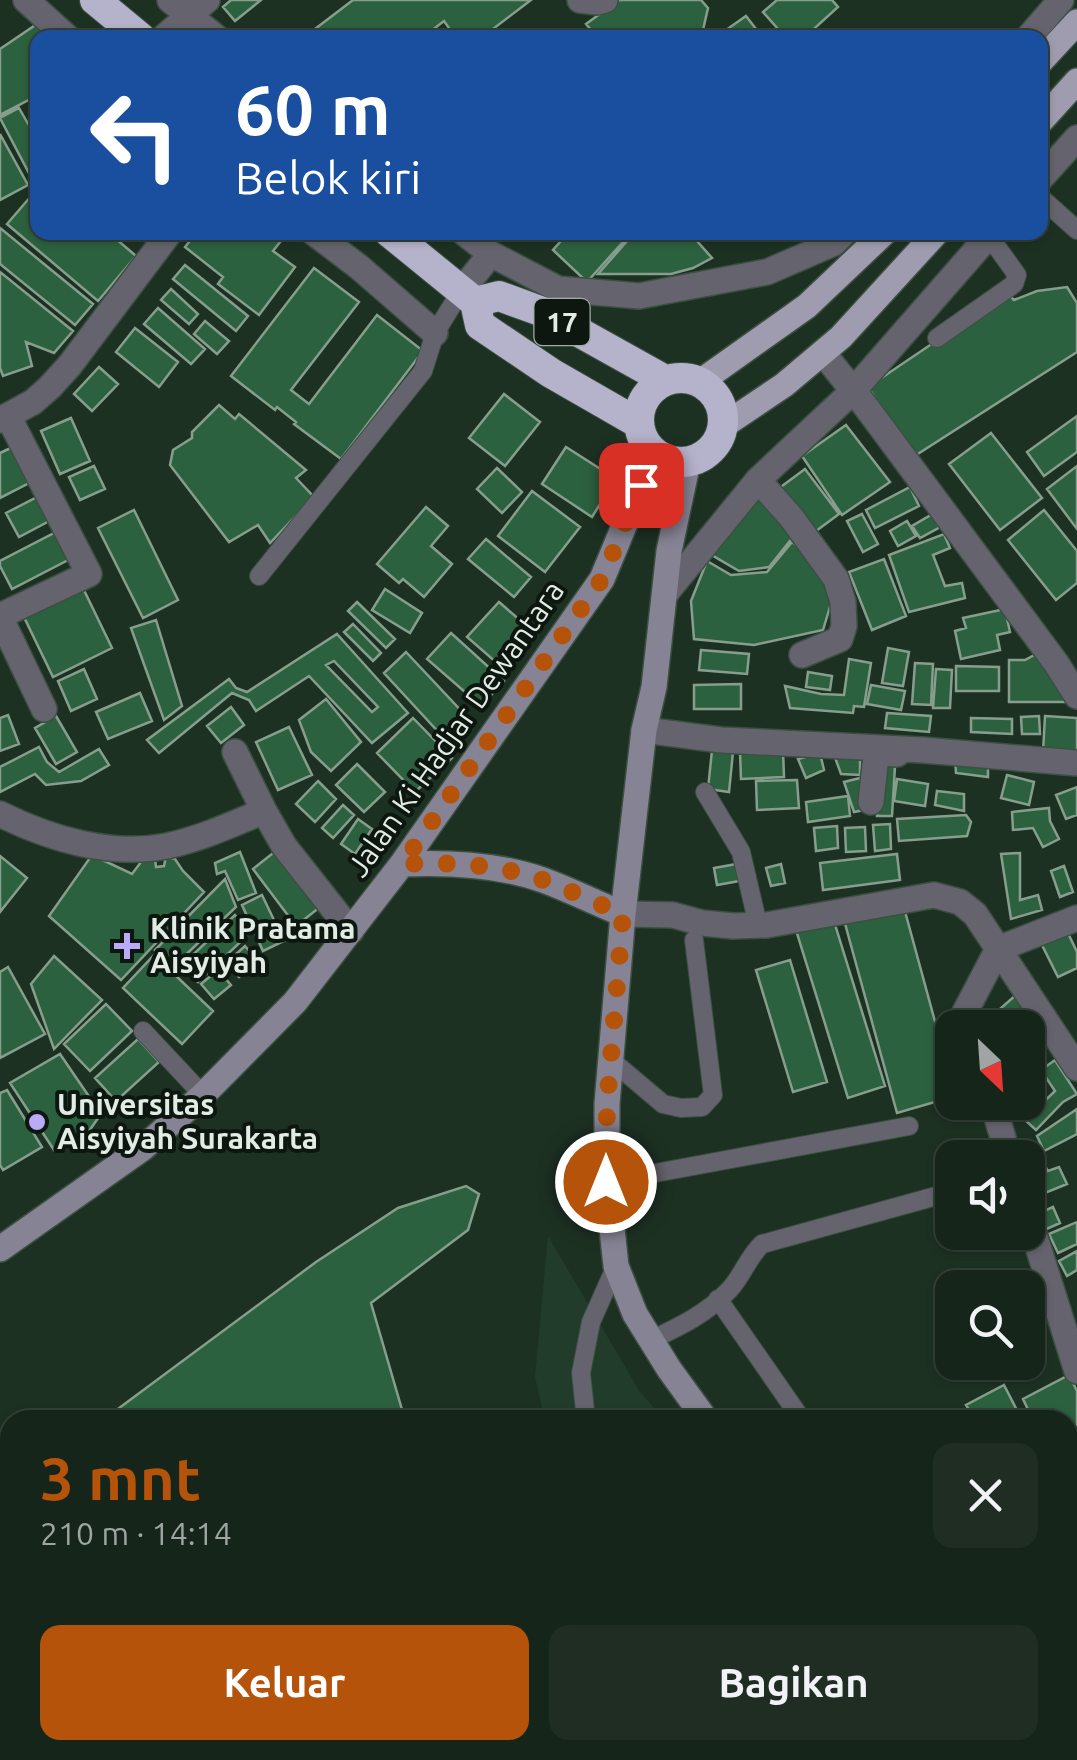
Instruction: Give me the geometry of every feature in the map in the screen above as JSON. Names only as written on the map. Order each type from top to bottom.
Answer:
[{"type":"highway","points":[[95,0],[131,30]]},
{"type":"highway","name":"17","points":[[399,240],[468,296],[480,325],[551,373],[638,423]]},
{"type":"highway","name":"17","points":[[468,296],[499,296],[543,312],[654,373],[700,382]]},
{"type":"highway","points":[[654,373],[650,390],[640,405],[638,423],[642,440],[654,454],[670,461],[700,458],[720,439],[724,426],[722,408],[714,392],[700,382]]},
{"type":"main road","points":[[1048,53],[1077,22]]},
{"type":"main road","points":[[1048,115],[1073,95]]},
{"type":"main road","points":[[700,382],[808,306],[877,240]]},
{"type":"main road","points":[[724,426],[784,386],[823,353],[930,240]]},
{"type":"main road","name":"Jalan Ki Hadjar Dewantara","points":[[0,1249],[143,1148],[203,1096],[295,1002],[402,864],[602,579],[654,454]]},
{"type":"main road","points":[[688,462],[672,539],[654,688],[644,730],[623,914],[607,1104],[606,1182],[616,1266],[635,1314],[699,1410]]},
{"type":"main road","points":[[402,864],[460,864],[505,870],[540,879],[623,914]]},
{"type":"street","points":[[26,0],[59,30]]},
{"type":"street","points":[[580,0],[605,0]]},
{"type":"street","points":[[1035,30],[1060,0]]},
{"type":"street","points":[[169,30],[189,5],[210,30]]},
{"type":"street","points":[[1048,170],[1077,138]]},
{"type":"street","points":[[44,709],[0,616],[89,574],[4,418],[33,402],[60,376],[164,240]]},
{"type":"street","points":[[324,240],[436,333]]},
{"type":"street","points":[[473,240],[490,254],[558,289],[638,296],[767,272],[837,240]]},
{"type":"street","points":[[665,594],[758,480],[853,390],[985,240]]},
{"type":"street","points":[[468,296],[490,254]]},
{"type":"street","points":[[823,353],[1077,696]]},
{"type":"street","points":[[758,480],[791,517],[836,579],[844,602],[840,640],[802,655]]},
{"type":"street","points":[[644,730],[722,740],[1077,763]]},
{"type":"street","points":[[871,802],[876,756],[919,756],[922,750]]},
{"type":"street","points":[[235,752],[264,811],[305,874],[352,931]]},
{"type":"street","points":[[0,814],[66,839],[110,848],[139,848],[168,846],[264,811]]},
{"type":"street","points":[[623,914],[674,915],[702,923],[758,925],[934,895],[960,902],[975,914],[1077,1068]]},
{"type":"street","points":[[966,1010],[998,950],[1077,918]]},
{"type":"street","points":[[1039,1250],[1077,1371]]},
{"type":"lane","points":[[1048,204],[1077,230]]},
{"type":"lane","points":[[937,338],[1014,284],[1017,275],[994,240]]},
{"type":"lane","points":[[258,576],[422,372],[436,333],[468,296]]},
{"type":"lane","points":[[705,792],[741,852],[758,925]]},
{"type":"lane","points":[[611,1060],[663,1104],[702,1107],[713,1095],[694,940]]},
{"type":"lane","points":[[143,1031],[203,1096]]},
{"type":"lane","points":[[606,1182],[909,1126]]},
{"type":"lane","points":[[651,1340],[687,1323],[730,1289],[762,1244],[935,1195]]},
{"type":"lane","points":[[585,1410],[580,1373],[590,1322],[616,1266]]},
{"type":"lane","points":[[718,1299],[795,1410]]},
{"type":"shaded area","points":[[548,1236],[640,1392],[656,1410],[543,1410],[535,1377]]},
{"type":"building","points":[[231,0],[261,0],[235,21],[223,7]]},
{"type":"building","points":[[353,0],[531,0],[492,30],[450,30],[444,21],[432,30],[315,29]]},
{"type":"building","points":[[619,0],[701,0],[708,8],[703,30],[591,30],[586,24]]},
{"type":"building","points":[[777,0],[832,0],[838,7],[813,30],[779,30],[763,12]]},
{"type":"building","points":[[746,16],[757,30],[726,30]]},
{"type":"building","points":[[37,24],[42,30],[30,30],[30,99],[0,115],[0,49]]},
{"type":"building","points":[[19,108],[30,127],[30,175],[0,118]]},
{"type":"building","points":[[0,134],[28,185],[0,200]]},
{"type":"building","points":[[30,197],[30,240],[117,240],[136,256],[98,301],[7,224]]},
{"type":"building","points":[[0,228],[93,304],[75,325],[0,264]]},
{"type":"building","points":[[191,240],[282,240],[273,251],[295,267],[259,315],[218,284],[223,277],[185,247]]},
{"type":"building","points":[[562,240],[625,240],[587,282],[553,250]]},
{"type":"building","points":[[628,240],[696,240],[712,258],[671,274],[598,274]]},
{"type":"building","points":[[185,265],[248,316],[236,331],[173,279]]},
{"type":"building","points":[[314,268],[359,302],[291,390],[309,404],[377,315],[423,351],[341,459],[231,376]]},
{"type":"building","points":[[0,272],[73,331],[54,353],[26,342],[32,366],[3,376],[0,368]]},
{"type":"building","points":[[1067,287],[1077,303],[1077,352],[913,457],[868,387],[1007,293],[1014,300],[1037,291]]},
{"type":"building","points":[[171,289],[198,314],[189,324],[161,300]]},
{"type":"building","points":[[158,308],[205,349],[191,364],[144,324]]},
{"type":"building","points":[[205,321],[229,341],[217,354],[194,334]]},
{"type":"building","points":[[135,328],[178,362],[159,387],[116,352]]},
{"type":"building","points":[[99,367],[118,384],[92,411],[74,394]]},
{"type":"building","points":[[504,394],[540,422],[505,466],[469,438]]},
{"type":"building","points":[[219,405],[235,419],[239,414],[306,470],[296,478],[314,497],[270,543],[258,525],[229,542],[170,465],[173,450],[192,438],[192,432]]},
{"type":"building","points":[[1077,416],[1077,452],[1044,476],[1027,452]]},
{"type":"building","points":[[71,418],[90,461],[60,474],[41,431]]},
{"type":"building","points":[[846,425],[890,482],[842,515],[802,456]]},
{"type":"building","points":[[991,433],[1042,498],[1000,530],[949,464]]},
{"type":"building","points":[[17,445],[35,480],[0,498],[0,453]]},
{"type":"building","points":[[566,447],[616,479],[592,517],[542,484]]},
{"type":"building","points":[[94,466],[105,489],[80,500],[69,477]]},
{"type":"building","points":[[1077,466],[1077,529],[1047,489]]},
{"type":"building","points":[[497,468],[522,492],[502,513],[477,489]]},
{"type":"building","points":[[805,469],[839,514],[812,534],[778,489]]},
{"type":"building","points":[[910,487],[919,506],[875,528],[866,510]]},
{"type":"building","points":[[532,491],[580,527],[545,572],[498,536]]},
{"type":"building","points":[[754,491],[793,537],[769,567],[739,571],[710,554]]},
{"type":"building","points":[[43,494],[55,518],[19,537],[6,513]]},
{"type":"building","points":[[426,507],[448,526],[431,546],[452,564],[424,597],[377,564]]},
{"type":"building","points":[[134,510],[178,600],[143,618],[98,528]]},
{"type":"building","points":[[1044,510],[1077,551],[1077,583],[1056,600],[1008,540]]},
{"type":"building","points":[[936,512],[944,525],[920,538],[912,526]]},
{"type":"building","points":[[862,514],[878,544],[863,552],[847,521]]},
{"type":"building","points":[[907,521],[916,536],[898,546],[890,531]]},
{"type":"building","points":[[58,531],[72,558],[12,589],[0,561]]},
{"type":"building","points":[[944,534],[950,548],[933,555],[945,586],[962,583],[965,598],[909,612],[889,555]]},
{"type":"building","points":[[486,539],[531,577],[514,597],[468,559]]},
{"type":"building","points":[[792,542],[811,557],[833,597],[823,630],[754,645],[694,639],[691,601],[707,561],[731,575],[767,572]]},
{"type":"building","points":[[884,559],[906,616],[872,630],[849,572]]},
{"type":"building","points":[[82,586],[112,648],[53,677],[23,615]]},
{"type":"building","points":[[385,589],[422,613],[410,633],[372,610]]},
{"type":"building","points":[[357,602],[395,639],[386,648],[348,611]]},
{"type":"building","points":[[499,602],[536,634],[505,670],[467,637]]},
{"type":"building","points":[[1005,609],[1010,632],[997,635],[1000,650],[961,659],[955,631],[966,628],[963,618]]},
{"type":"building","points":[[156,620],[182,706],[164,720],[131,628]]},
{"type":"building","points":[[353,624],[381,653],[373,661],[344,632]]},
{"type":"building","points":[[451,633],[504,681],[481,706],[427,659]]},
{"type":"building","points":[[337,634],[408,713],[372,743],[309,676],[256,711],[249,700],[232,693],[159,753],[147,740],[229,679],[236,688],[247,692]],"holes":[[[334,661],[378,707],[372,712],[326,665]]]},
{"type":"building","points":[[888,648],[909,652],[903,686],[882,683]]},
{"type":"building","points":[[701,650],[749,654],[747,674],[699,670]]},
{"type":"building","points":[[406,652],[466,716],[443,737],[384,673]]},
{"type":"building","points":[[1040,652],[1068,702],[1009,702],[1009,660],[1025,660]]},
{"type":"building","points":[[849,659],[871,663],[864,707],[854,706],[853,713],[790,708],[785,686],[844,695]]},
{"type":"building","points":[[915,663],[933,664],[931,705],[912,704]]},
{"type":"building","points":[[956,666],[999,667],[999,691],[956,691]]},
{"type":"building","points":[[84,669],[97,699],[71,711],[58,681]]},
{"type":"building","points":[[936,669],[952,670],[950,708],[933,708]]},
{"type":"building","points":[[808,672],[832,676],[830,690],[806,687]]},
{"type":"building","points":[[741,684],[741,709],[694,709],[694,685]]},
{"type":"building","points":[[871,685],[905,691],[901,710],[867,704]]},
{"type":"building","points":[[140,693],[152,721],[108,739],[96,712]]},
{"type":"building","points":[[326,699],[361,742],[331,771],[311,752],[299,720]]},
{"type":"building","points":[[231,707],[244,725],[221,743],[207,726]]},
{"type":"building","points":[[887,713],[931,716],[929,732],[885,728]]},
{"type":"building","points":[[8,715],[19,744],[0,751],[0,718]]},
{"type":"building","points":[[56,716],[77,752],[56,764],[35,728]]},
{"type":"building","points":[[1039,716],[1040,734],[1022,734],[1021,717]]},
{"type":"building","points":[[1045,716],[1077,718],[1077,754],[1043,752]]},
{"type":"building","points":[[413,718],[452,758],[415,792],[377,753]]},
{"type":"building","points":[[971,718],[1012,719],[1012,734],[971,732]]},
{"type":"building","points":[[289,727],[312,775],[278,790],[256,742]]},
{"type":"building","points":[[39,747],[47,762],[59,772],[99,749],[109,765],[81,781],[46,785],[35,774],[0,792],[0,767]]},
{"type":"building","points":[[712,750],[733,752],[729,792],[708,789]]},
{"type":"building","points":[[783,750],[784,777],[741,779],[740,752]]},
{"type":"building","points":[[833,752],[860,752],[860,775],[841,774]]},
{"type":"building","points":[[820,753],[824,770],[806,778],[798,759]]},
{"type":"building","points":[[955,760],[988,762],[988,777],[956,773]]},
{"type":"building","points":[[357,764],[385,792],[364,812],[336,785]]},
{"type":"building","points":[[879,765],[895,766],[892,816],[877,816]]},
{"type":"building","points":[[1007,775],[1034,782],[1029,805],[1001,798]]},
{"type":"building","points":[[860,778],[868,805],[854,812],[844,782]]},
{"type":"building","points":[[897,779],[928,784],[925,806],[894,801]]},
{"type":"building","points":[[797,780],[799,808],[757,810],[756,781]]},
{"type":"building","points":[[318,781],[336,799],[315,822],[296,804]]},
{"type":"building","points":[[1077,787],[1077,815],[1066,819],[1056,795]]},
{"type":"building","points":[[937,791],[964,794],[964,811],[935,805]]},
{"type":"building","points":[[848,796],[850,816],[808,822],[806,802]]},
{"type":"building","points":[[343,805],[354,815],[333,838],[322,828]]},
{"type":"building","points":[[1049,808],[1050,821],[1059,839],[1043,847],[1033,828],[1013,830],[1012,812]]},
{"type":"building","points":[[966,815],[971,822],[967,836],[899,841],[897,819]]},
{"type":"building","points":[[358,819],[372,829],[355,854],[341,844]]},
{"type":"building","points":[[890,824],[891,849],[875,851],[873,825]]},
{"type":"building","points":[[837,826],[838,848],[816,851],[814,828]]},
{"type":"building","points":[[865,827],[866,851],[846,852],[845,828]]},
{"type":"building","points":[[277,850],[320,907],[296,926],[253,869]]},
{"type":"building","points":[[240,852],[256,893],[238,900],[225,871],[217,874],[215,863]]},
{"type":"building","points":[[1020,853],[1020,900],[1038,895],[1042,910],[1011,919],[1001,854]]},
{"type":"building","points":[[897,854],[900,880],[823,890],[820,863]]},
{"type":"building","points":[[92,855],[132,874],[144,858],[155,859],[156,867],[164,866],[166,856],[175,859],[204,892],[121,980],[49,916]]},
{"type":"building","points":[[0,856],[27,878],[0,912]]},
{"type":"building","points":[[742,863],[745,880],[717,885],[714,868]]},
{"type":"building","points":[[781,864],[785,883],[771,886],[766,868]]},
{"type":"building","points":[[1064,866],[1073,892],[1060,897],[1051,871]]},
{"type":"building","points":[[225,879],[236,907],[173,967],[155,950]]},
{"type":"building","points":[[262,895],[284,941],[263,951],[242,905]]},
{"type":"building","points":[[903,904],[935,1022],[935,1102],[897,1113],[844,920]]},
{"type":"building","points":[[235,915],[251,932],[198,982],[181,966]]},
{"type":"building","points":[[833,918],[885,1086],[848,1098],[796,930]]},
{"type":"building","points":[[1066,929],[1077,952],[1077,968],[1058,977],[1040,941]]},
{"type":"building","points":[[245,946],[257,960],[239,977],[226,963]]},
{"type":"building","points":[[154,955],[213,1011],[182,1044],[123,988]]},
{"type":"building","points":[[54,956],[102,1000],[54,1049],[31,984]]},
{"type":"building","points":[[790,960],[827,1082],[793,1092],[756,970]]},
{"type":"building","points":[[8,967],[45,1034],[0,1058],[0,972]]},
{"type":"building","points":[[218,970],[231,985],[214,999],[201,984]]},
{"type":"building","points":[[1017,994],[1028,1007],[1025,1010],[999,1010]]},
{"type":"building","points":[[106,1004],[132,1031],[90,1071],[64,1044]]},
{"type":"building","points":[[138,1039],[159,1062],[116,1101],[95,1078]]},
{"type":"building","points":[[60,1054],[101,1114],[89,1131],[54,1150],[10,1083]]},
{"type":"building","points":[[1055,1060],[1077,1094],[1063,1102],[1036,1130],[1025,1120],[1045,1120],[1045,1101],[1055,1091],[1045,1076],[1045,1067]]},
{"type":"building","points":[[7,1090],[42,1147],[3,1170],[0,1093]]},
{"type":"building","points":[[1077,1109],[1077,1134],[1045,1150],[1045,1140],[1037,1136]]},
{"type":"building","points":[[1045,1166],[1048,1171],[1059,1167],[1067,1184],[1045,1193]]},
{"type":"building","points":[[466,1186],[479,1194],[468,1230],[371,1303],[402,1410],[116,1410],[316,1262],[398,1208]]},
{"type":"building","points":[[1053,1207],[1060,1223],[1045,1230],[1045,1211]]},
{"type":"building","points":[[1077,1222],[1077,1244],[1058,1253],[1049,1234]]},
{"type":"building","points":[[1077,1251],[1077,1270],[1067,1276],[1059,1261]]},
{"type":"building","points":[[1069,1375],[1077,1391],[1077,1410],[1028,1410],[1023,1399]]},
{"type":"building","points":[[1004,1385],[1017,1410],[969,1410],[966,1405]]},
{"type":"place","name":"Klinik Pratama Aisyiyah","points":[[127,946]]},
{"type":"place","name":"Universitas Aisyiyah Surakarta","points":[[37,1122]]},
{"type":"route","points":[[606,1182],[607,1104],[623,914],[540,879],[488,866],[402,864],[602,579],[641,485]]}]
